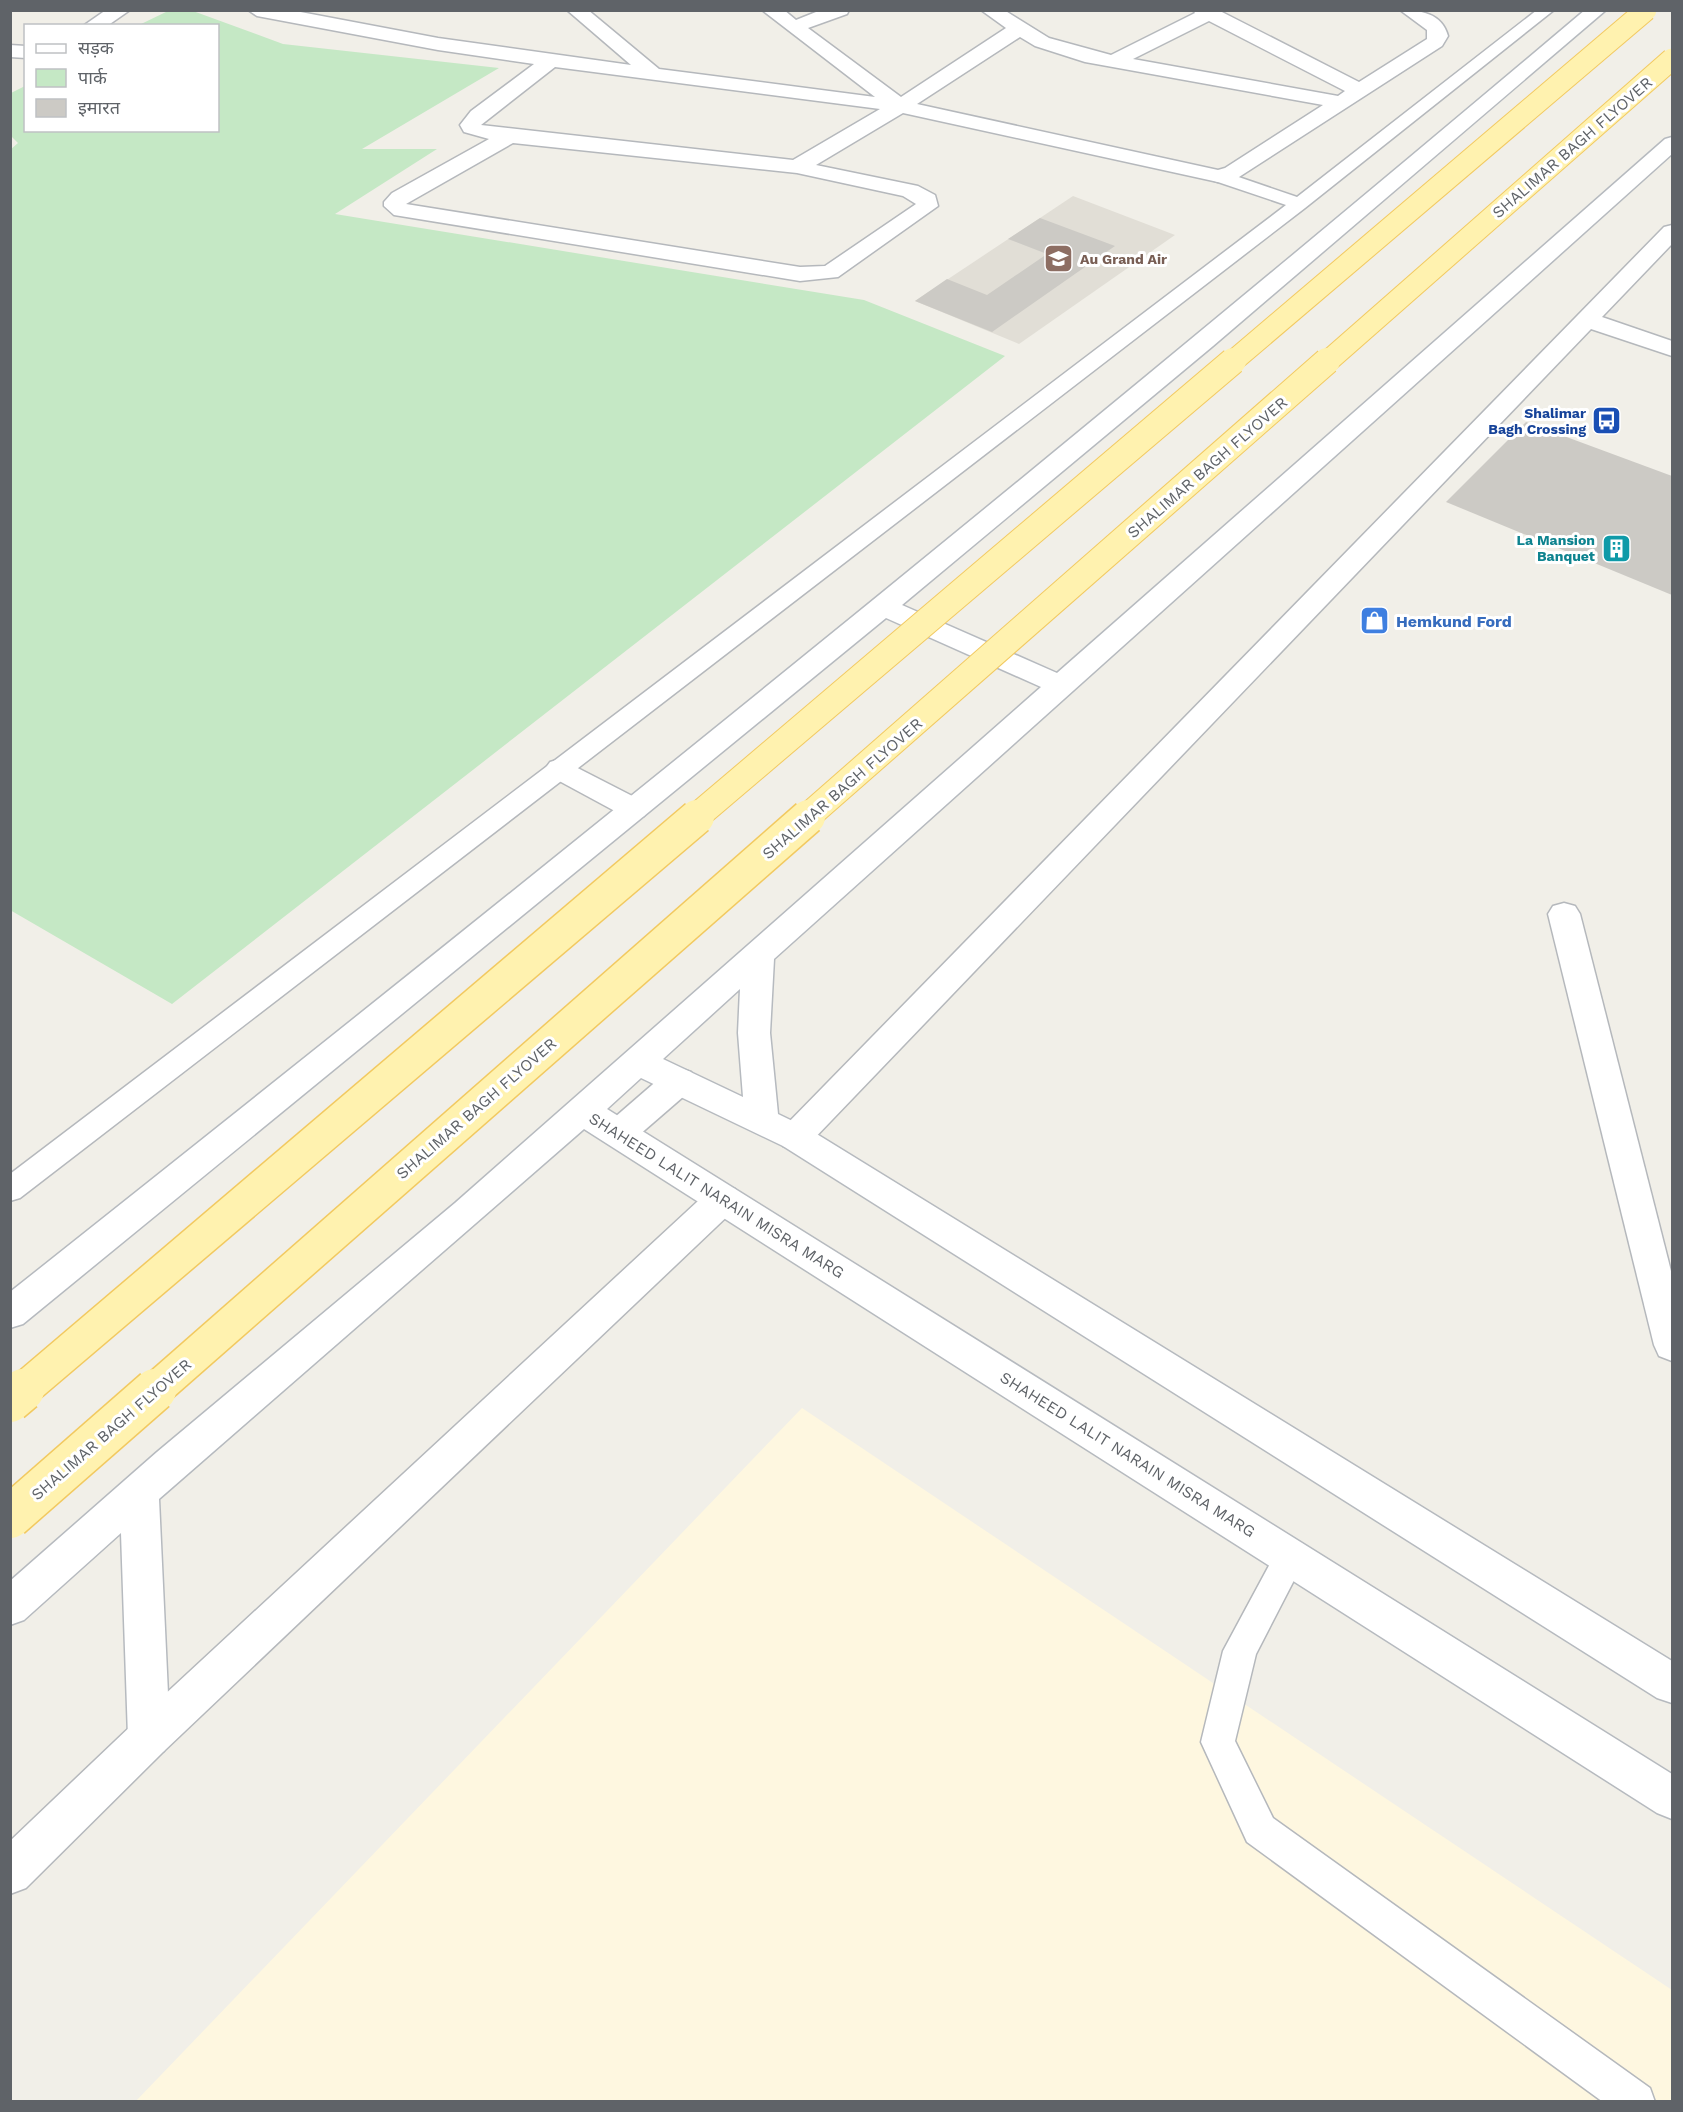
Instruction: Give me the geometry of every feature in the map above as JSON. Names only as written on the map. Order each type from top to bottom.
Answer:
[{"type":"main road","points":[[10,1401],[1646,10]]},
{"type":"main road","name":"SHALIMAR BAGH FLYOVER","points":[[10,1517],[1672,59]]},
{"type":"street","points":[[96,24],[121,10]]},
{"type":"street","points":[[257,10],[438,44],[551,61],[900,106],[1218,176],[1232,173],[1435,42],[1438,36],[1436,27],[1409,10]]},
{"type":"street","points":[[576,10],[653,74]]},
{"type":"street","points":[[771,10],[900,106]]},
{"type":"street","points":[[794,27],[840,10]]},
{"type":"street","points":[[990,10],[1059,48],[1112,62],[1343,103]]},
{"type":"street","points":[[10,1312],[884,607],[1438,146],[1597,10]]},
{"type":"street","points":[[1112,62],[1205,12],[1361,91]]},
{"type":"street","points":[[797,167],[900,106],[1020,28]]},
{"type":"street","points":[[510,136],[400,198],[394,202],[395,206],[402,210],[800,274],[830,272],[927,206],[927,200],[922,195],[910,191],[797,167],[510,136],[476,130],[470,125],[478,115],[551,61]]},
{"type":"street","points":[[10,1607],[639,1062],[1672,143]]},
{"type":"street","points":[[795,1137],[1672,232]]},
{"type":"street","points":[[1587,320],[1672,349]]},
{"type":"street","points":[[884,607],[1062,686]]},
{"type":"street","points":[[560,769],[634,809]]},
{"type":"street","points":[[1564,914],[1672,1345]]},
{"type":"street","points":[[758,956],[754,1033],[762,1120]]},
{"type":"street","points":[[639,1062],[795,1137],[1672,1684]]},
{"type":"street","points":[[619,1133],[679,1081]]},
{"type":"street","name":"SHAHEED LALIT NARAIN MISRA MARG","points":[[583,1111],[1672,1798]]},
{"type":"street","points":[[10,1872],[149,1737],[723,1199]]},
{"type":"street","points":[[139,1495],[149,1737]]},
{"type":"lane","points":[[10,1190],[1299,204],[1547,10]]},
{"type":"lane","points":[[1218,176],[1299,204]]},
{"type":"lane","points":[[1290,1557],[1240,1651],[1218,1742],[1260,1830],[1636,2102]]},
{"type":"shaded area","name":"Au Grand Air","points":[[1073,196],[1175,235],[1019,344],[915,301]]},
{"type":"shaded area","points":[[802,1408],[1672,1990],[1672,2101],[135,2102]]},
{"type":"green space","points":[[168,11],[193,11],[283,44],[499,68],[362,149],[437,149],[335,214],[864,300],[1005,356],[172,1004],[10,910],[10,150],[18,143],[11,136],[11,93],[24,86],[24,132],[219,132],[219,24],[141,24]]},
{"type":"building","points":[[1040,218],[1115,246],[992,332],[915,301],[947,279],[987,295],[1047,254],[1008,239]]},
{"type":"building","name":"La Mansion Banquet","points":[[1526,422],[1672,476],[1672,595],[1446,502]]},
{"type":"place","name":"Au Grand Air","points":[[1059,259]]},
{"type":"place","name":"Shalimar Bagh Crossing","points":[[1607,421]]},
{"type":"place","name":"La Mansion Banquet","points":[[1616,548]]},
{"type":"place","name":"Hemkund Ford","points":[[1375,621]]}]
